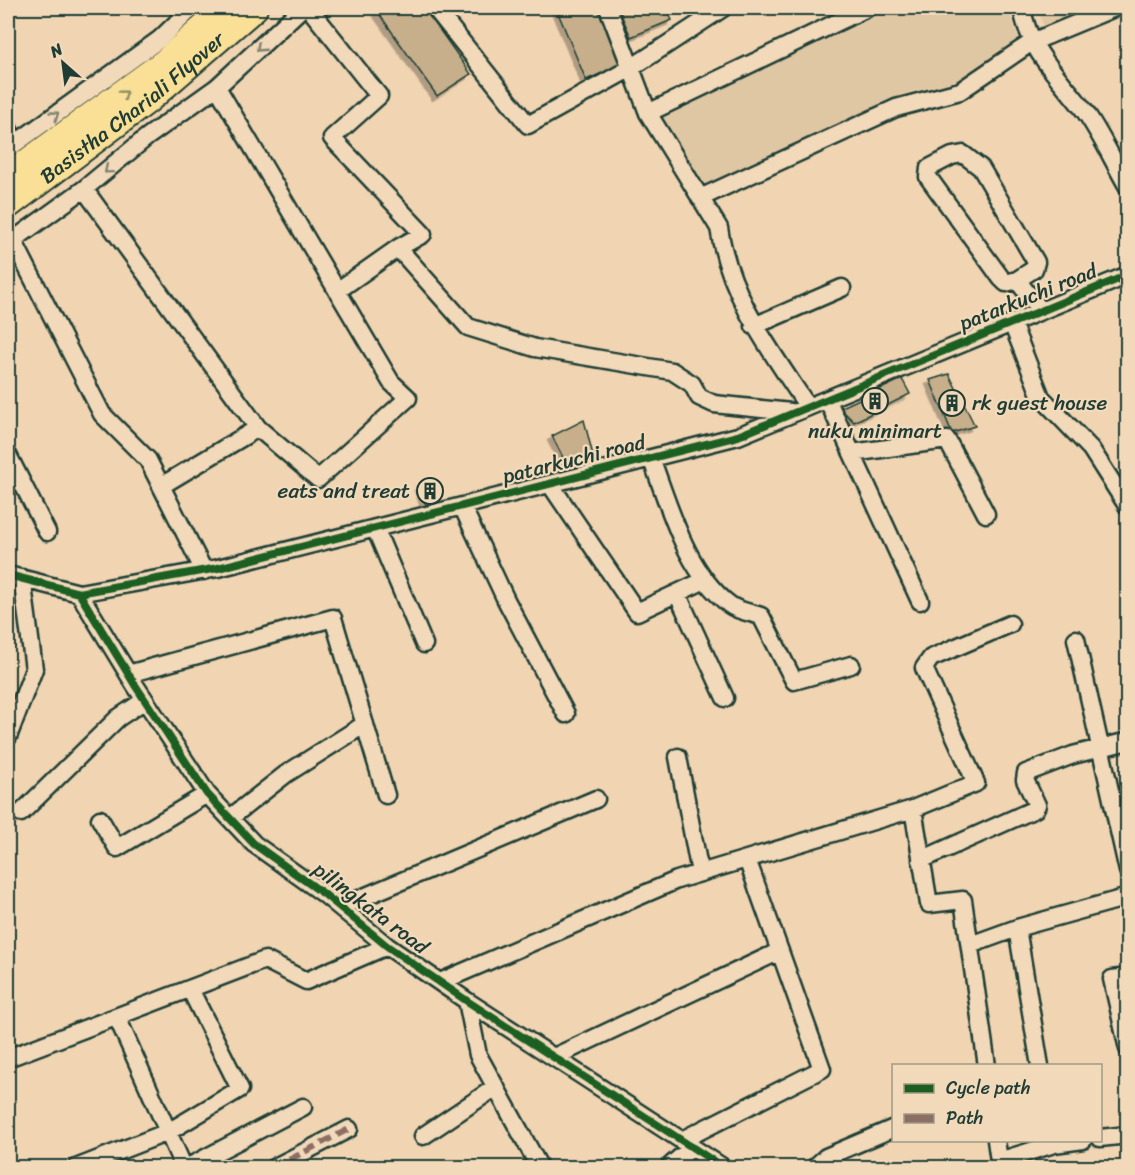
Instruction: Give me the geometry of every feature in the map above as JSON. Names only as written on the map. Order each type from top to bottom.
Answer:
[{"type":"highway","name":"Basistha Chariali Flyover","points":[[8,176],[165,62],[225,8]]},
{"type":"highway","name":"Basistha Chariali Flyover","points":[[8,205],[149,99],[254,8]]},
{"type":"street","points":[[8,128],[11,146],[160,39],[192,8]]},
{"type":"street","points":[[204,571],[148,460],[137,446],[119,434],[102,414],[10,242],[84,189],[147,137],[217,87],[302,8]]},
{"type":"street","points":[[309,8],[379,96],[332,138],[423,234],[398,248],[337,291]]},
{"type":"street","points":[[435,8],[528,125],[631,68],[723,8]]},
{"type":"street","points":[[608,8],[648,113],[719,228],[722,248],[735,286],[754,326],[801,410]]},
{"type":"street","points":[[648,113],[867,8]]},
{"type":"street","points":[[1022,8],[1025,26],[1038,54],[1087,114],[1128,187]]},
{"type":"street","points":[[700,198],[896,108],[960,91],[1032,42],[1114,8]]},
{"type":"street","points":[[84,189],[258,428],[318,478],[408,398],[391,382],[217,87]]},
{"type":"street","points":[[963,154],[981,168],[1036,262],[1034,269],[1017,280],[1006,283],[1001,278],[928,177],[929,168],[952,156],[963,154]]},
{"type":"street","points":[[398,248],[468,327],[535,348],[672,371],[692,384],[699,397],[714,404],[801,410]]},
{"type":"street","name":"patarkuchi road","points":[[15,577],[79,594],[204,571],[738,436],[1128,275]]},
{"type":"street","points":[[1017,280],[1041,311]]},
{"type":"street","points":[[754,326],[842,288]]},
{"type":"street","points":[[1012,323],[1041,397],[1091,448],[1128,507]]},
{"type":"street","points":[[827,399],[920,601]]},
{"type":"street","points":[[161,486],[258,428]]},
{"type":"street","points":[[852,453],[947,440],[986,513]]},
{"type":"street","points":[[8,455],[47,532]]},
{"type":"street","points":[[651,458],[681,536],[705,580],[732,607],[761,616],[794,681],[851,665]]},
{"type":"street","points":[[550,484],[637,612],[705,580]]},
{"type":"street","points":[[462,506],[506,600],[566,714]]},
{"type":"street","points":[[375,528],[423,644]]},
{"type":"street","points":[[8,737],[34,669],[15,577]]},
{"type":"street","points":[[677,593],[725,698]]},
{"type":"street","name":"pilingkata road","points":[[79,594],[128,674],[207,794],[254,844],[340,907],[387,946],[467,1001],[724,1167]]},
{"type":"street","points":[[128,674],[333,618],[386,795]]},
{"type":"street","points":[[440,982],[677,880],[913,809],[976,783],[976,777],[924,668],[931,658],[1010,624]]},
{"type":"street","points":[[1076,639],[1128,871]]},
{"type":"street","points":[[21,813],[118,718],[145,700]]},
{"type":"street","points":[[230,818],[286,774],[365,724]]},
{"type":"street","points":[[921,860],[1035,809],[1037,805],[1025,780],[1026,773],[1100,747],[1128,741]]},
{"type":"street","points":[[678,757],[700,873]]},
{"type":"street","points":[[100,819],[117,848],[207,794]]},
{"type":"street","points":[[340,907],[596,799]]},
{"type":"street","points":[[913,809],[928,904],[963,900],[987,1064]]},
{"type":"street","points":[[669,1167],[687,1144],[822,1069],[747,859]]},
{"type":"street","points":[[970,945],[1017,928],[1128,897]]},
{"type":"street","points":[[1017,928],[1040,1064]]},
{"type":"street","points":[[8,1058],[265,960],[306,981],[387,946]]},
{"type":"street","points":[[554,1057],[780,951]]},
{"type":"street","points":[[1128,977],[1112,979],[1128,1048]]},
{"type":"street","points":[[76,1167],[168,1132],[240,1089],[190,989]]},
{"type":"street","points":[[467,1001],[478,1054],[540,1167]]},
{"type":"street","points":[[117,1017],[185,1167],[303,1107]]},
{"type":"street","points":[[423,1136],[496,1087]]},
{"type":"street","points":[[273,1167],[349,1129]]},
{"type":"street","points":[[814,1167],[826,1157],[892,1129]]},
{"type":"street","points":[[1102,1138],[1128,1135]]},
{"type":"street","points":[[996,1142],[999,1164],[1054,1142]]},
{"type":"shaded area","points":[[889,8],[1008,8],[1020,42],[968,78],[903,94],[701,187],[659,120],[743,75],[866,15]]},
{"type":"shaded area","points":[[1038,8],[1095,8],[1044,28]]},
{"type":"building","points":[[375,8],[424,8],[471,74],[437,96]]},
{"type":"building","points":[[556,8],[599,8],[621,65],[586,80]]},
{"type":"building","points":[[618,8],[666,8],[672,20],[631,37]]},
{"type":"building","name":"rk guest house","points":[[949,374],[975,426],[952,433],[930,380]]},
{"type":"building","name":"nuku minimart","points":[[902,379],[910,394],[854,422],[840,408]]},
{"type":"building","points":[[584,420],[596,467],[569,469],[552,436]]},
{"type":"building","name":"eats and treat","points":[[431,479],[442,496],[426,505],[419,486]]},
{"type":"marked path","points":[[273,1168],[349,1129]]},
{"type":"cycle path","points":[[8,575],[79,593],[218,568],[738,436],[1128,275]]},
{"type":"cycle path","points":[[79,593],[135,685],[207,794],[254,844],[324,894],[387,946],[467,1001],[724,1168]]},
{"type":"place","name":"nuku minimart","points":[[875,401]]},
{"type":"place","name":"rk guest house","points":[[952,403]]},
{"type":"place","name":"eats and treat","points":[[430,491]]}]
